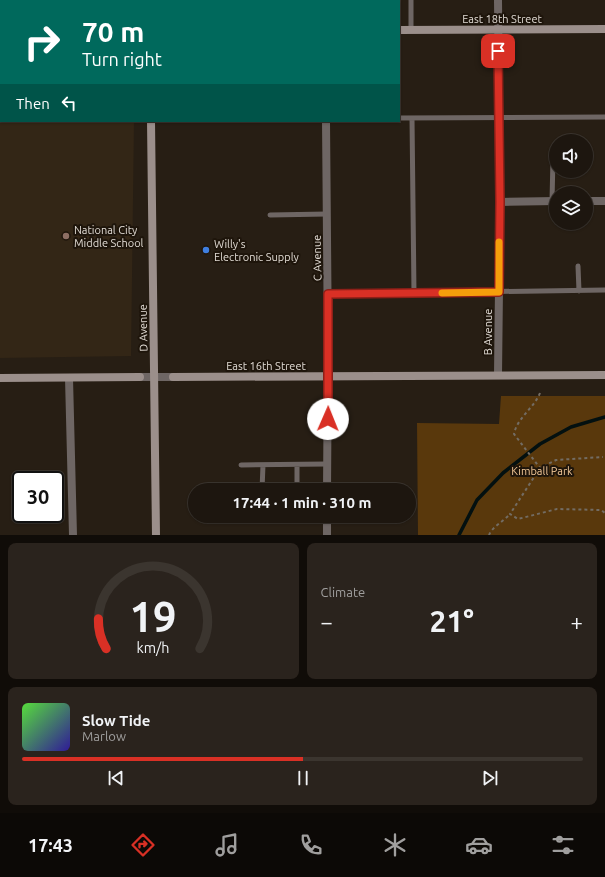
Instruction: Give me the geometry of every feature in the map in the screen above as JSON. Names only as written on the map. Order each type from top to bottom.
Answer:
[{"type":"street","name":"B Avenue","points":[[498,0],[500,202],[498,375]]},
{"type":"street","name":"East 18th Street","points":[[400,30],[605,29]]},
{"type":"street","name":"D Avenue","points":[[151,122],[156,377],[156,535]]},
{"type":"street","name":"C Avenue","points":[[326,122],[328,214],[327,483]]},
{"type":"street","points":[[500,202],[549,201]]},
{"type":"street","points":[[593,201],[605,201]]},
{"type":"street","name":"East 16th Street","points":[[0,378],[605,375]]},
{"type":"street","points":[[69,378],[73,535]]},
{"type":"street","points":[[327,523],[327,535]]},
{"type":"lane","points":[[411,0],[411,30]]},
{"type":"lane","points":[[400,118],[605,117]]},
{"type":"lane","points":[[412,118],[414,293]]},
{"type":"lane","points":[[270,215],[328,214]]},
{"type":"lane","points":[[578,266],[579,291]]},
{"type":"lane","points":[[328,294],[605,290]]},
{"type":"lane","points":[[241,465],[327,464]]},
{"type":"lane","points":[[262,483],[263,465]]},
{"type":"lane","points":[[297,465],[297,483]]},
{"type":"path","points":[[540,393],[536,402],[516,426],[514,434],[540,468]]},
{"type":"path","points":[[488,535],[510,514],[540,468],[556,460],[603,457]]},
{"type":"path","points":[[510,514],[518,519],[557,509],[601,510],[605,513]]},
{"type":"shaded area","name":"National City Middle School","points":[[0,122],[134,122],[131,356],[0,358]]},
{"type":"green space","name":"Kimball Park","points":[[501,396],[605,396],[605,535],[418,535],[417,423],[499,424]]},
{"type":"waterway","points":[[459,535],[477,500],[503,473],[540,444],[571,427],[605,417]]},
{"type":"slow traffic","points":[[442,293],[499,292],[499,242]]},
{"type":"place","name":"National City Middle School","points":[[66,236]]},
{"type":"place","name":"Willy's Electronic Supply","points":[[206,250]]},
{"type":"route","points":[[328,419],[328,294],[499,292],[500,202],[498,51]]}]
